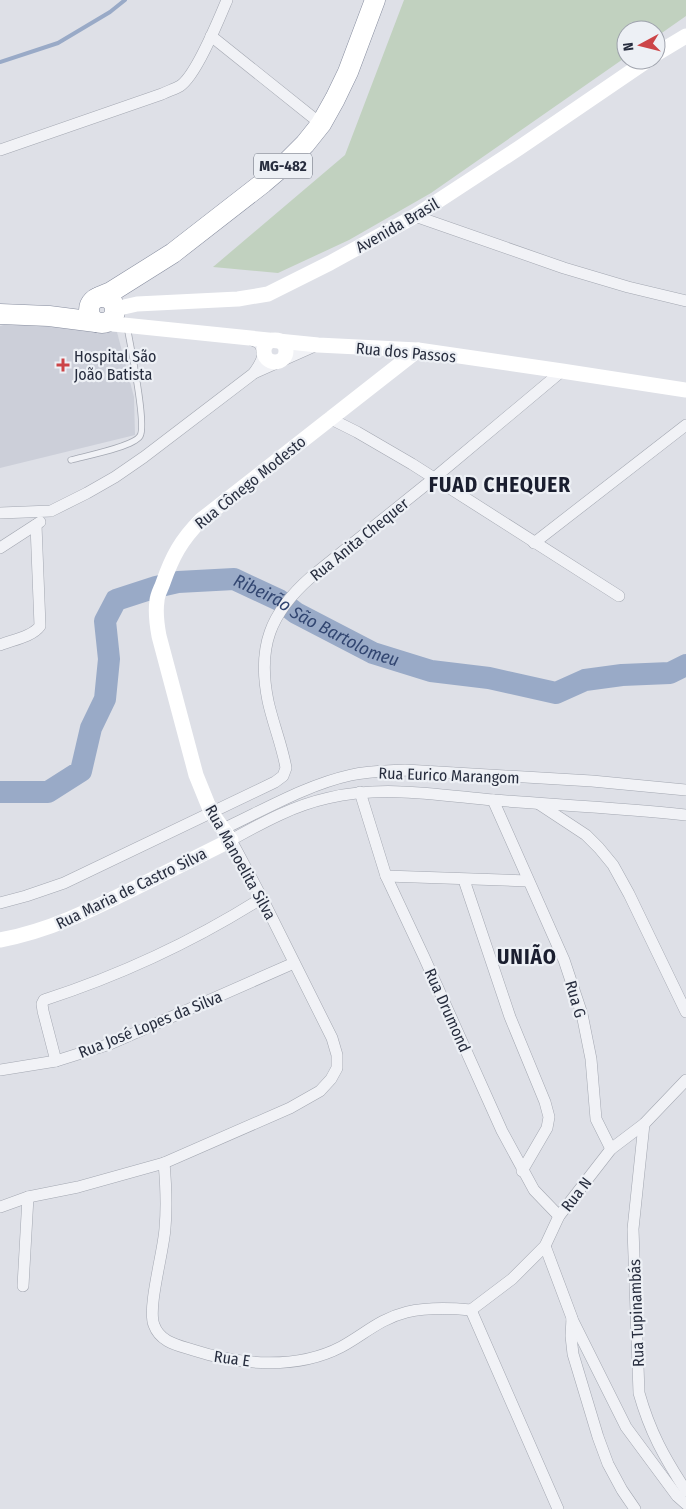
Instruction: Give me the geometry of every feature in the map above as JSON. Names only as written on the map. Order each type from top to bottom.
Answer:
[{"type":"highway","name":"MG-482","points":[[110,314],[128,281],[173,253],[263,183],[305,144],[321,124],[348,72],[375,0]]},
{"type":"highway","points":[[0,314],[49,316],[110,314]]},
{"type":"street","points":[[0,150],[181,86],[190,75],[211,36],[227,0]]},
{"type":"street","points":[[211,36],[321,124]]},
{"type":"street","points":[[666,48],[686,36]]},
{"type":"street","name":"Avenida Brasil","points":[[110,314],[137,304],[238,299],[268,294],[330,264],[416,216],[633,70]]},
{"type":"street","points":[[416,216],[564,268],[628,287],[686,301]]},
{"type":"street","name":"Rua dos Passos","points":[[110,314],[246,338],[318,345],[418,350],[686,390]]},
{"type":"street","points":[[246,338],[260,343],[269,360],[278,362]]},
{"type":"street","points":[[254,373],[263,360],[265,345],[271,340],[282,342],[286,347],[286,354],[278,362]]},
{"type":"street","points":[[0,548],[36,525],[51,511],[115,477],[254,373],[318,345]]},
{"type":"street","name":"Rua Cônego Modesto","points":[[159,636],[156,620],[157,600],[176,550],[186,535],[200,520],[418,350]]},
{"type":"street","name":"Rua Anita Chequer","points":[[211,812],[275,782],[283,776],[286,768],[267,692],[264,665],[265,645],[273,623],[295,591],[433,479],[562,370]]},
{"type":"street","points":[[329,418],[404,459],[619,596]]},
{"type":"street","points":[[534,543],[686,424]]},
{"type":"street","points":[[0,513],[51,511]]},
{"type":"street","points":[[0,645],[29,634],[40,626],[36,525]]},
{"type":"street","name":"Rua Manoelita Silva","points":[[159,636],[196,776],[211,812],[227,835],[262,898],[332,1038],[337,1055],[337,1068],[331,1080],[320,1091],[290,1108],[164,1163]]},
{"type":"street","name":"Rua Eurico Marangom","points":[[227,835],[296,794],[327,782],[377,771],[405,770],[686,790]]},
{"type":"street","name":"Rua Eurico Marangom","points":[[227,835],[288,810],[329,797],[360,792],[402,791],[494,800],[598,806],[686,815]]},
{"type":"street","name":"Rua Drumond","points":[[360,792],[386,876],[502,1131],[534,1190],[559,1216]]},
{"type":"street","name":"Rua G","points":[[494,800],[564,960],[573,985],[582,1014],[591,1059],[596,1119],[611,1149]]},
{"type":"street","points":[[537,803],[586,835],[613,865],[686,1012]]},
{"type":"street","name":"Rua Maria de Castro Silva","points":[[0,902],[26,896],[64,882],[211,812]]},
{"type":"street","name":"Rua Maria de Castro Silva","points":[[0,940],[52,927],[90,910],[227,835]]},
{"type":"street","points":[[386,876],[528,881]]},
{"type":"street","points":[[464,880],[510,1017],[545,1102],[549,1117],[547,1128],[522,1171]]},
{"type":"street","points":[[56,1060],[43,1011],[42,1004],[44,1000],[111,976],[173,949],[227,920],[262,898]]},
{"type":"street","name":"Rua José Lopes da Silva","points":[[0,1070],[56,1060],[110,1044],[294,963]]},
{"type":"street","name":"Rua N","points":[[472,1310],[512,1279],[545,1246],[559,1216],[611,1149],[644,1124],[686,1080]]},
{"type":"street","name":"Rua Tupinambás","points":[[644,1124],[633,1229],[639,1393],[645,1417],[654,1438],[686,1491]]},
{"type":"street","points":[[0,1207],[28,1197],[78,1187],[164,1163]]},
{"type":"street","name":"Rua E","points":[[164,1163],[167,1195],[165,1228],[152,1307],[153,1324],[160,1336],[174,1344],[206,1354],[240,1360],[285,1362],[326,1354],[372,1326],[388,1318],[408,1312],[437,1308],[472,1310]]},
{"type":"street","points":[[23,1286],[28,1197]]},
{"type":"street","points":[[545,1246],[572,1318],[626,1427],[677,1496],[686,1504]]},
{"type":"street","points":[[472,1310],[558,1509]]},
{"type":"street","points":[[572,1318],[573,1354],[598,1437],[608,1464],[635,1509]]},
{"type":"lane","points":[[71,460],[134,442],[140,436],[142,427],[138,394],[110,314]]},
{"type":"shaded area","name":"Hospital São João Batista","points":[[11,323],[117,332],[134,397],[135,435],[0,468],[0,326]]},
{"type":"green space","points":[[404,0],[686,0],[686,16],[666,30],[666,20],[616,20],[616,64],[431,193],[349,240],[278,273],[213,267],[345,155]]},
{"type":"waterway","points":[[0,62],[58,43],[110,12],[125,0]]},
{"type":"waterway","name":"Ribeirão São Bartolomeu","points":[[0,792],[48,792],[81,771],[91,728],[105,699],[109,659],[105,621],[116,600],[178,582],[234,579],[279,600],[296,613],[373,653],[431,671],[489,678],[556,693],[585,680],[622,675],[670,673],[686,665]]},
{"type":"place","name":"Hospital São João Batista","points":[[63,365]]},
{"type":"district","name":"FUAD CHEQUER","points":[[500,485]]},
{"type":"district","name":"UNIÃO","points":[[527,957]]}]
